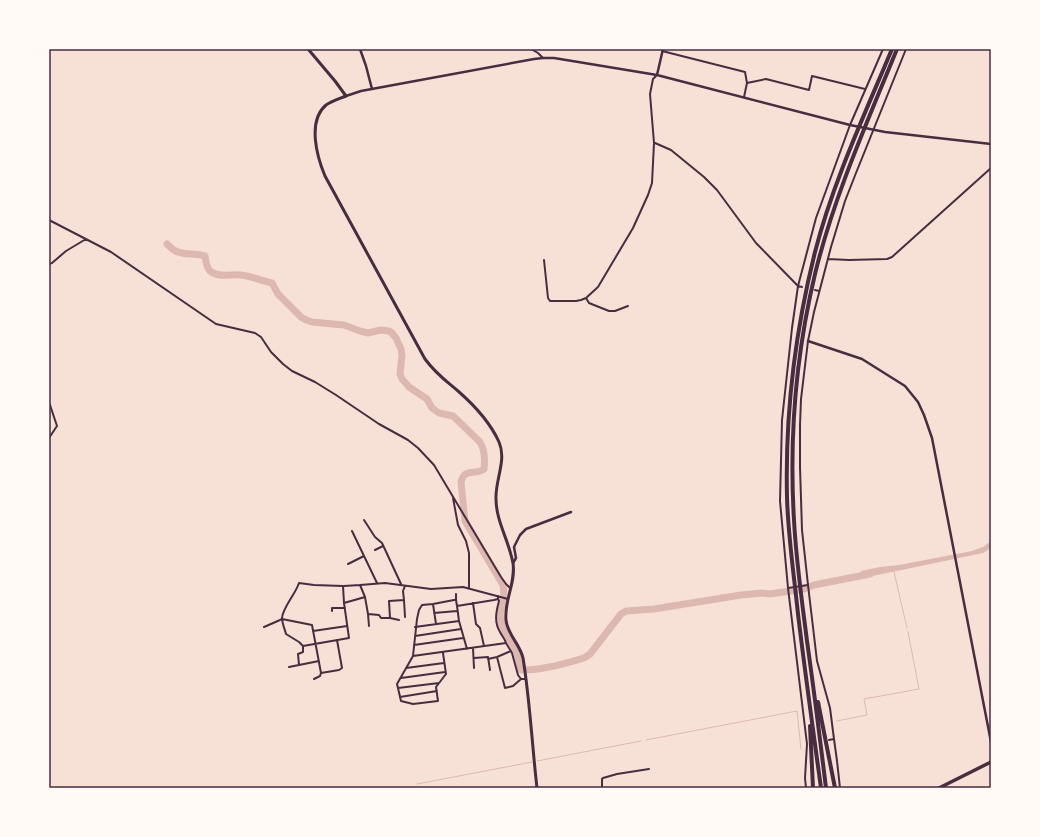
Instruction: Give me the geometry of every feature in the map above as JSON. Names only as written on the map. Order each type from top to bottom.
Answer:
[{"type":"highway","points":[[821,788],[804,662],[788,518],[787,434],[793,365],[800,318],[816,250],[830,204],[862,120],[892,49]]},
{"type":"highway","points":[[826,788],[801,594],[794,521],[792,464],[794,412],[799,366],[810,298],[821,253],[835,206],[898,49]]},
{"type":"highway","points":[[804,662],[810,728],[813,788]]},
{"type":"highway","points":[[812,676],[835,788]]},
{"type":"highway","points":[[939,788],[991,762]]},
{"type":"main road","points":[[308,49],[335,80],[346,96],[326,105],[322,109],[317,119],[316,141],[321,167],[328,183],[425,359],[440,376],[472,404],[493,430],[500,444],[502,455],[496,487],[497,510],[513,564],[513,578],[511,589],[507,598],[506,620],[508,628],[522,656],[526,679],[537,788]]},
{"type":"street","points":[[360,49],[372,89]]},
{"type":"street","points":[[531,49],[538,52],[543,58]]},
{"type":"street","points":[[806,788],[805,778],[807,744],[788,589],[780,501],[782,420],[798,286],[816,218],[850,124],[883,49]]},
{"type":"street","points":[[840,788],[838,761],[830,708],[817,661],[808,590],[802,530],[800,433],[801,399],[808,341],[828,259],[856,173],[906,49]]},
{"type":"street","points":[[544,260],[548,298],[550,300],[576,301],[586,298],[598,287],[634,228],[652,183],[654,143],[650,94],[653,80],[657,76],[662,50],[745,72],[747,83],[744,97]]},
{"type":"street","points":[[346,96],[356,92],[543,58],[657,76],[874,130],[991,144]]},
{"type":"street","points":[[747,83],[766,79],[809,90],[812,76],[865,89]]},
{"type":"street","points":[[654,143],[671,150],[704,177],[717,190],[756,243],[798,286],[802,287]]},
{"type":"street","points":[[828,259],[887,259],[892,257],[991,168]]},
{"type":"street","points":[[49,220],[111,252],[216,324],[255,333],[261,337],[271,352],[292,371],[331,392],[378,424],[408,440],[434,465],[501,577],[511,589]]},
{"type":"street","points":[[49,264],[66,251],[86,239]]},
{"type":"street","points":[[815,290],[819,291]]},
{"type":"street","points":[[586,298],[589,303],[609,311],[615,312],[628,306]]},
{"type":"street","points":[[808,341],[862,359],[905,386],[918,402],[924,414],[932,438],[991,742]]},
{"type":"street","points":[[49,402],[57,426],[49,438]]},
{"type":"street","points":[[453,497],[458,524],[466,541],[469,553],[469,588]]},
{"type":"street","points":[[513,564],[516,558],[514,547],[520,534],[526,529],[571,512]]},
{"type":"street","points":[[364,520],[375,537],[382,543],[401,584]]},
{"type":"street","points":[[352,531],[376,584]]},
{"type":"street","points":[[375,550],[383,546]]},
{"type":"street","points":[[348,564],[364,556]]},
{"type":"street","points":[[299,665],[298,654],[303,652],[302,646],[299,642],[286,634],[282,619],[285,609],[296,592],[299,583],[320,586],[343,586],[384,583],[431,589],[463,587],[507,598]]},
{"type":"street","points":[[360,585],[365,598],[369,626]]},
{"type":"street","points":[[788,589],[808,585]]},
{"type":"street","points":[[302,646],[349,638],[343,586]]},
{"type":"street","points":[[405,586],[403,591],[405,617]]},
{"type":"street","points":[[456,594],[457,611],[467,649]]},
{"type":"street","points":[[457,606],[499,597]]},
{"type":"street","points":[[499,597],[496,620],[499,630],[511,651],[518,675],[521,679]]},
{"type":"street","points":[[344,603],[365,598]]},
{"type":"street","points":[[390,618],[389,601],[404,600]]},
{"type":"street","points":[[443,653],[446,674],[436,687],[438,701],[413,704],[401,701],[397,684],[413,656],[416,619],[420,607],[422,605],[454,600],[456,600],[456,602]]},
{"type":"street","points":[[473,603],[476,624],[480,628],[484,646]]},
{"type":"street","points":[[433,604],[436,624]]},
{"type":"street","points":[[332,611],[332,608],[345,608]]},
{"type":"street","points":[[434,614],[457,611]]},
{"type":"street","points":[[368,614],[379,615],[381,618],[398,620]]},
{"type":"street","points":[[264,626],[282,619],[312,625],[321,673]]},
{"type":"street","points":[[415,627],[459,621]]},
{"type":"street","points":[[313,631],[347,626]]},
{"type":"street","points":[[415,636],[461,629]]},
{"type":"street","points":[[414,645],[463,638]]},
{"type":"street","points":[[314,679],[320,676],[321,673],[339,670],[342,668],[337,640]]},
{"type":"street","points":[[413,656],[506,643]]},
{"type":"street","points":[[472,648],[474,668]]},
{"type":"street","points":[[474,658],[488,657],[488,659],[511,651]]},
{"type":"street","points":[[497,657],[505,688],[512,686],[521,679],[526,679]]},
{"type":"street","points":[[488,659],[490,670]]},
{"type":"street","points":[[289,667],[319,661]]},
{"type":"street","points":[[406,668],[444,663]]},
{"type":"street","points":[[401,679],[445,672]]},
{"type":"street","points":[[398,688],[439,682]]},
{"type":"street","points":[[400,697],[437,692]]},
{"type":"street","points":[[829,740],[834,740]]},
{"type":"street","points":[[602,788],[603,778],[617,774],[649,769]]},
{"type":"shaded area","points":[[991,541],[991,548],[983,553],[863,578],[861,571],[972,551],[983,547]]},
{"type":"waterway","points":[[167,244],[178,252],[205,256],[206,264],[213,273],[221,275],[245,276],[272,283],[278,294],[301,317],[306,320],[312,322],[344,325],[368,333],[381,330],[392,333],[401,349],[402,355],[400,374],[402,379],[409,387],[427,399],[432,408],[439,413],[453,416],[482,445],[484,469],[481,471],[468,473],[463,477],[461,482],[465,521],[503,585],[504,594],[500,615],[502,626],[517,653],[521,670],[545,668],[584,658],[590,654],[621,614],[626,611],[654,609],[741,595],[762,593],[770,594],[804,589],[814,585],[870,574]]},
{"type":"waterway","points":[[894,572],[907,628]]},
{"type":"waterway","points":[[837,721],[867,715],[864,699],[919,689],[908,632]]},
{"type":"waterway","points":[[646,740],[797,711],[801,749]]},
{"type":"waterway","points":[[537,761],[641,741]]},
{"type":"waterway","points":[[417,784],[532,762]]}]
